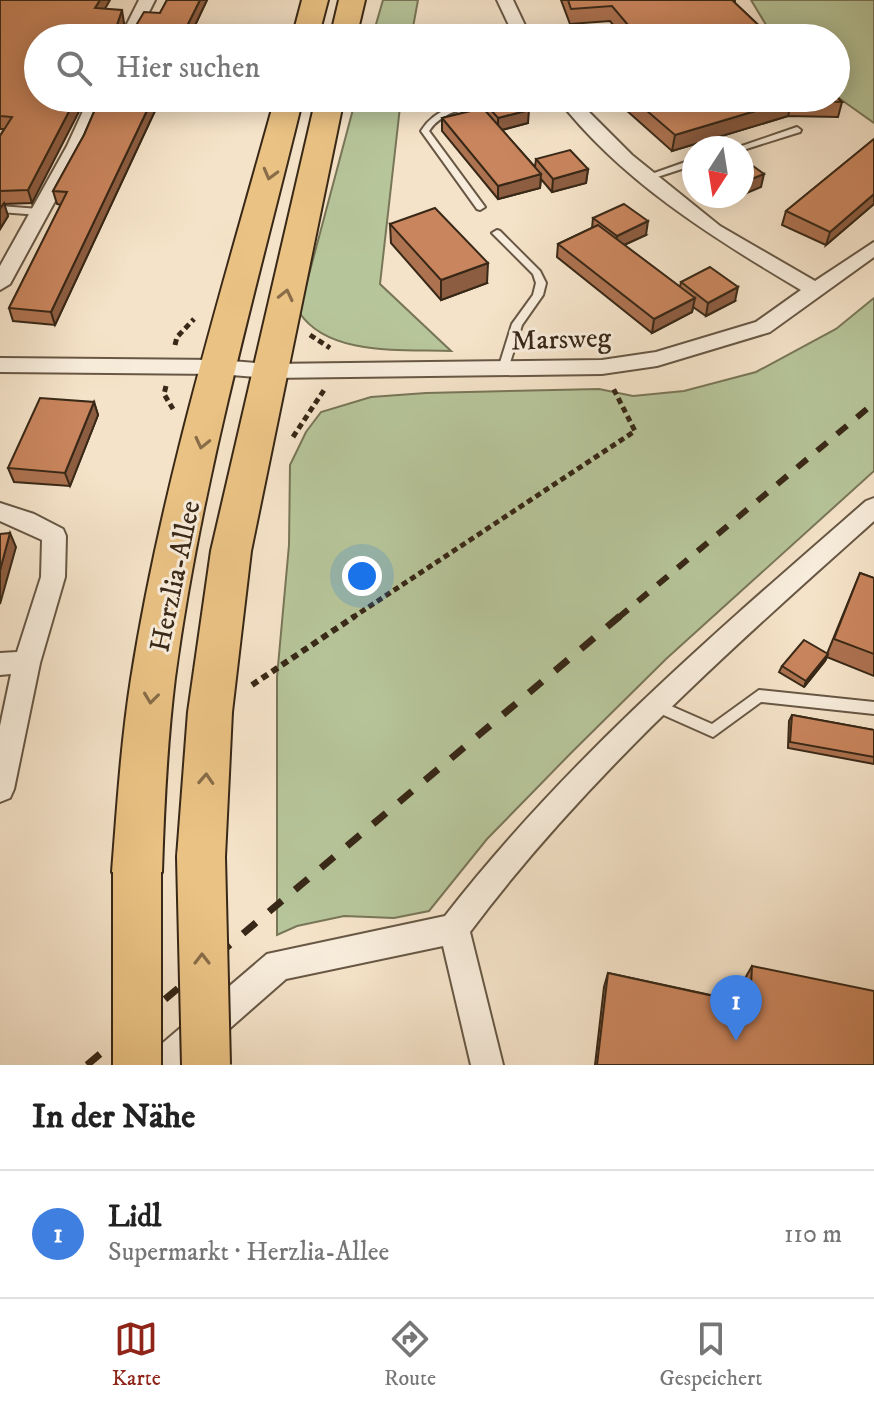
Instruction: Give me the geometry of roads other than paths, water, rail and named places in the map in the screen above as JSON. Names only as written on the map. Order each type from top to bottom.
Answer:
[{"type":"main road","points":[[309,24],[315,0]]},
{"type":"main road","points":[[346,24],[352,0]]},
{"type":"main road","name":"Herzlia-Allee","points":[[137,1065],[137,872],[143,768],[157,653],[219,367],[285,112]]},
{"type":"main road","name":"Herzlia-Allee","points":[[206,1065],[201,857],[210,712],[231,551],[327,112]]},
{"type":"street","points":[[135,24],[147,0]]},
{"type":"street","points":[[505,0],[516,24]]},
{"type":"street","points":[[1,282],[90,112]]},
{"type":"street","points":[[580,112],[648,177],[713,230],[818,291]]},
{"type":"street","name":"Marsweg","points":[[0,365],[219,367],[269,371],[602,367],[669,356],[763,327],[818,291],[874,248]]},
{"type":"street","points":[[163,1065],[278,965],[454,929],[490,878],[654,705],[874,507]]},
{"type":"street","points":[[0,512],[26,520],[54,536],[53,577],[27,663],[0,789]]},
{"type":"street","points":[[0,664],[27,663]]},
{"type":"street","points":[[454,929],[487,1065]]},
{"type":"lane","points":[[448,112],[436,117],[425,131],[480,207]]},
{"type":"lane","points":[[754,144],[797,130]]},
{"type":"lane","points":[[648,177],[682,166]]},
{"type":"lane","points":[[0,209],[39,212]]},
{"type":"lane","points":[[497,233],[537,273],[541,283],[538,295],[517,324],[503,369]]},
{"type":"lane","points":[[654,705],[713,731],[759,696],[874,708]]},
{"type":"railway","points":[[618,618],[874,403]]},
{"type":"railway","points":[[87,1065],[620,616]]},
{"type":"place","name":"Lidl","points":[[736,1041]]}]
